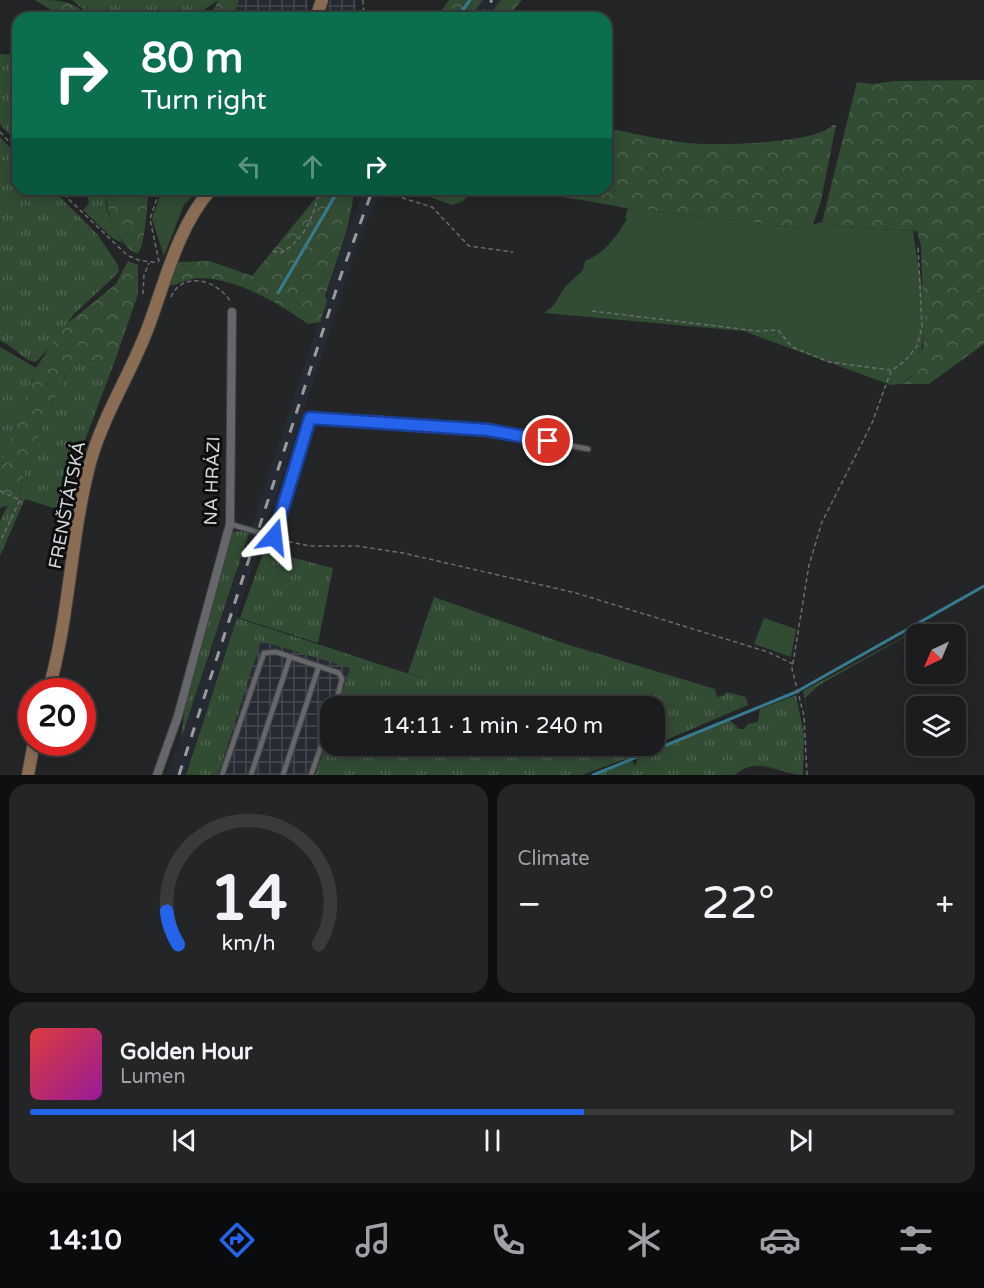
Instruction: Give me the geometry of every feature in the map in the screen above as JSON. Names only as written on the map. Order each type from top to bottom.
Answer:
[{"type":"main road","name":"FRENŠTÁTSKÁ","points":[[51,678],[61,637],[89,466],[162,288],[165,264],[194,212],[207,195]]},
{"type":"main road","points":[[28,775],[31,756]]},
{"type":"street","name":"NA HRÁZI","points":[[157,775],[178,716],[230,524],[232,312]]},
{"type":"lane","points":[[230,524],[274,537],[310,418],[488,430],[588,449]]},
{"type":"lane","points":[[222,775],[264,653],[270,651],[339,674],[342,679],[338,696]]},
{"type":"lane","points":[[251,775],[290,657]]},
{"type":"lane","points":[[283,775],[319,666]]},
{"type":"lane","points":[[312,775],[320,751]]},
{"type":"path","points":[[0,132],[12,145]]},
{"type":"path","points":[[64,195],[127,255],[165,264],[150,219],[158,195]]},
{"type":"path","points":[[273,250],[280,253],[294,246],[307,229],[318,195]]},
{"type":"path","points":[[393,195],[432,207],[469,246],[513,252]]},
{"type":"path","points":[[807,775],[806,734],[794,664],[809,565],[822,522],[872,423],[891,371],[905,362],[917,346],[922,327],[918,246]]},
{"type":"path","points":[[143,294],[144,275],[149,262]]},
{"type":"path","points":[[169,302],[177,288],[185,283],[207,281],[226,292],[232,312]]},
{"type":"path","points":[[592,311],[759,331],[778,330],[792,347],[829,362],[891,371]]},
{"type":"path","points":[[0,491],[24,501]]},
{"type":"path","points":[[0,542],[20,500]]},
{"type":"path","points":[[274,537],[310,546],[357,546],[404,553],[576,593],[768,652],[794,664]]},
{"type":"shaded area","points":[[239,0],[310,0],[306,12],[236,12]]},
{"type":"shaded area","points":[[330,0],[356,0],[357,12],[327,12]]},
{"type":"shaded area","points":[[483,0],[501,0],[492,12],[474,12]]},
{"type":"shaded area","points":[[362,195],[378,195],[358,244],[185,775],[167,775],[203,676],[345,240]]},
{"type":"shaded area","points":[[237,618],[433,682],[428,696],[320,696],[320,756],[410,756],[403,775],[186,775]]},
{"type":"green space","points":[[35,0],[66,2],[83,12],[54,12]]},
{"type":"green space","points":[[72,0],[219,0],[204,12],[84,12]]},
{"type":"green space","points":[[219,0],[239,0],[236,12],[212,12]]},
{"type":"green space","points":[[449,0],[483,0],[474,12],[440,12]]},
{"type":"green space","points":[[501,0],[522,0],[512,12],[492,12]]},
{"type":"green space","points":[[0,54],[12,55],[12,137],[0,124]]},
{"type":"green space","points":[[984,80],[984,344],[929,384],[903,384],[920,369],[924,337],[921,246],[917,231],[845,227],[822,222],[857,82],[872,84],[894,81]]},
{"type":"green space","points":[[836,125],[820,205],[812,226],[799,228],[628,208],[550,195],[612,195],[612,129],[678,142],[701,144],[787,140],[823,131]]},
{"type":"green space","points":[[0,137],[12,150],[12,195],[58,195],[97,234],[118,265],[119,271],[74,314],[52,345],[36,362],[0,341]]},
{"type":"green space","points":[[87,195],[106,195],[107,210],[122,243],[111,237],[83,210],[89,203]]},
{"type":"green space","points":[[148,195],[144,234],[138,253],[125,245],[119,236],[110,216],[107,196]]},
{"type":"green space","points":[[160,195],[193,195],[184,205],[164,256],[152,219]]},
{"type":"green space","points":[[318,195],[354,195],[347,230],[325,296],[327,301],[320,322],[308,324],[271,300],[243,287],[215,279],[192,279],[169,286],[178,262],[210,261],[252,276]]},
{"type":"green space","points":[[425,195],[469,195],[462,202],[451,205]]},
{"type":"green space","points":[[628,208],[799,228],[822,222],[845,227],[913,231],[923,290],[925,320],[921,348],[926,354],[920,369],[902,384],[891,385],[743,331],[544,313],[553,306],[565,287],[583,270],[585,261],[598,254],[614,238],[627,219],[625,218]]},
{"type":"green space","points":[[128,261],[138,265],[138,294],[116,358],[72,364],[50,408],[26,467],[19,496],[14,503],[0,508],[0,468],[36,368],[63,327],[116,284]]},
{"type":"green space","points":[[0,347],[36,368],[0,468]]},
{"type":"green space","points":[[116,358],[80,453],[70,513],[25,499],[0,556],[0,521],[8,505],[19,496],[26,467],[50,408],[72,364]]},
{"type":"green space","points":[[231,532],[249,533],[181,739],[187,689]]},
{"type":"green space","points":[[267,551],[333,568],[318,643],[240,618],[263,553]]},
{"type":"green space","points":[[434,597],[566,644],[715,689],[717,697],[725,695],[726,692],[746,697],[748,705],[665,740],[665,696],[341,696],[350,668],[261,641],[218,775],[186,775],[237,618],[434,682],[408,673]]},
{"type":"green space","points":[[764,618],[796,629],[791,657],[754,644]]},
{"type":"green space","points":[[906,636],[819,685],[805,698],[808,716],[803,691]]},
{"type":"green space","points":[[796,695],[804,735],[803,775],[769,767],[752,766],[735,775],[594,775],[626,763],[625,759],[582,775],[316,775],[322,756],[629,756],[635,766],[638,758],[665,756],[665,747],[730,720],[739,729],[744,729],[748,724],[758,722],[760,709]]},
{"type":"waterway","points":[[461,12],[470,0]]},
{"type":"waterway","points":[[278,293],[335,195]]},
{"type":"waterway","points":[[593,775],[796,692],[984,586]]},
{"type":"railway","points":[[483,12],[492,0]]},
{"type":"railway","points":[[179,775],[341,275],[371,195]]},
{"type":"route","points":[[274,537],[310,418],[488,430],[548,441]]}]
